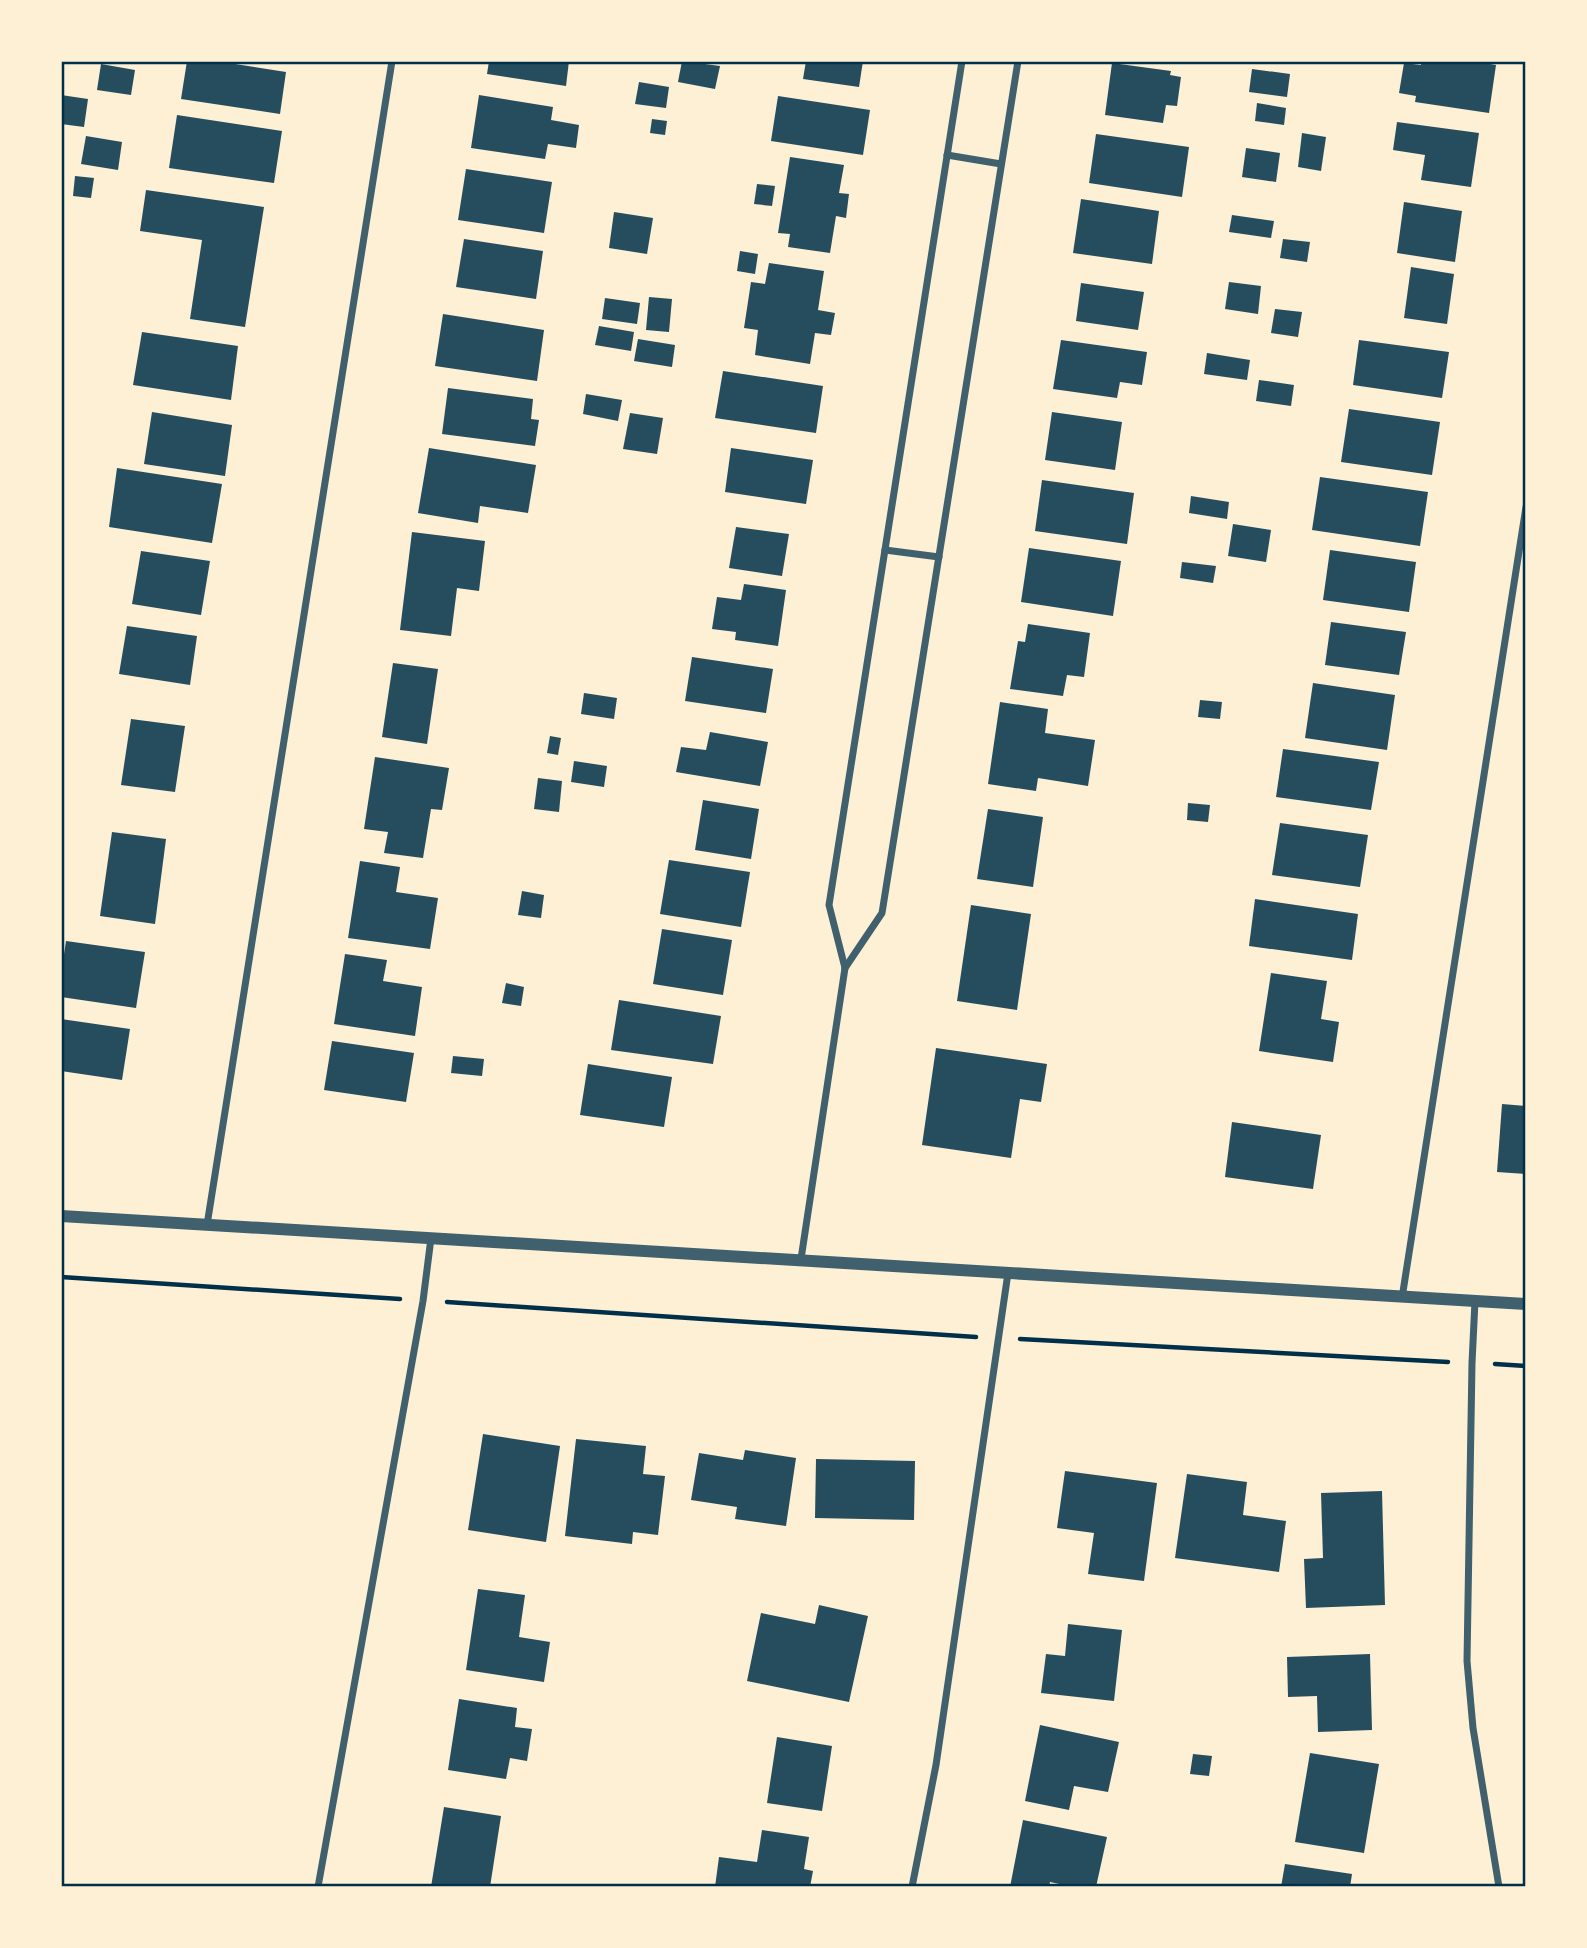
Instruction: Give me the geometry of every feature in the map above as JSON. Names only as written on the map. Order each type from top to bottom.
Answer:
[{"type":"street","points":[[207,1226],[392,61]]},
{"type":"street","points":[[801,1259],[845,968],[829,905],[962,61]]},
{"type":"street","points":[[845,968],[882,913],[1018,61]]},
{"type":"street","points":[[947,155],[1001,164]]},
{"type":"street","points":[[1402,1298],[1526,507]]},
{"type":"street","points":[[885,550],[939,557]]},
{"type":"street","points":[[61,1216],[1526,1304]]},
{"type":"street","points":[[318,1887],[423,1301],[430,1238]]},
{"type":"street","points":[[912,1887],[936,1765],[1008,1273]]},
{"type":"street","points":[[1475,1301],[1467,1661],[1473,1728],[1499,1887]]},
{"type":"path","points":[[61,1278],[423,1301]]},
{"type":"building","points":[[187,61],[216,61],[286,72],[280,114],[181,99]]},
{"type":"building","points":[[489,61],[569,61],[566,86],[487,74]]},
{"type":"building","points":[[682,61],[720,66],[715,89],[678,82]]},
{"type":"building","points":[[806,61],[863,61],[859,87],[803,79]]},
{"type":"building","points":[[1421,61],[1473,61],[1496,65],[1489,113],[1415,102],[1416,96],[1399,93],[1404,63],[1421,65]]},
{"type":"building","points":[[1112,63],[1171,71],[1170,75],[1181,77],[1177,106],[1166,105],[1163,123],[1105,115]]},
{"type":"building","points":[[101,64],[135,70],[131,95],[97,90]]},
{"type":"building","points":[[1252,69],[1290,74],[1287,97],[1249,92]]},
{"type":"building","points":[[639,82],[669,87],[666,108],[635,104]]},
{"type":"building","points":[[61,95],[88,99],[84,127],[61,124]]},
{"type":"building","points":[[479,95],[553,107],[551,120],[579,125],[576,148],[548,144],[545,159],[471,148]]},
{"type":"building","points":[[778,96],[870,110],[863,155],[771,141]]},
{"type":"building","points":[[1257,103],[1286,108],[1284,125],[1255,121]]},
{"type":"building","points":[[177,115],[282,131],[274,183],[169,168]]},
{"type":"building","points":[[652,119],[667,121],[665,135],[650,133]]},
{"type":"building","points":[[1397,122],[1479,133],[1471,187],[1421,180],[1425,155],[1393,150]]},
{"type":"building","points":[[1302,133],[1326,137],[1321,171],[1298,167]]},
{"type":"building","points":[[1096,134],[1189,147],[1182,197],[1089,183]]},
{"type":"building","points":[[86,136],[122,142],[118,170],[81,164]]},
{"type":"building","points":[[1246,148],[1280,153],[1276,182],[1242,177]]},
{"type":"building","points":[[790,157],[844,165],[839,193],[849,194],[846,218],[836,216],[830,253],[788,247],[790,234],[778,233]]},
{"type":"building","points":[[466,169],[552,182],[544,233],[458,220]]},
{"type":"building","points":[[75,176],[94,178],[91,198],[73,196]]},
{"type":"building","points":[[757,184],[775,186],[772,206],[754,204]]},
{"type":"building","points":[[146,190],[264,207],[245,327],[190,319],[202,240],[140,231]]},
{"type":"building","points":[[1081,199],[1159,211],[1152,264],[1073,253]]},
{"type":"building","points":[[1404,202],[1462,211],[1455,262],[1397,253]]},
{"type":"building","points":[[614,212],[653,218],[647,254],[609,248]]},
{"type":"building","points":[[1232,215],[1274,221],[1271,238],[1229,232]]},
{"type":"building","points":[[464,239],[543,251],[536,299],[456,287]]},
{"type":"building","points":[[1283,239],[1310,242],[1307,262],[1280,258]]},
{"type":"building","points":[[740,251],[758,254],[755,274],[737,271]]},
{"type":"building","points":[[769,263],[824,271],[818,310],[835,313],[831,335],[815,333],[810,364],[755,355],[758,330],[744,328],[751,282],[765,284]]},
{"type":"building","points":[[1411,267],[1454,274],[1447,324],[1404,318]]},
{"type":"building","points":[[1229,282],[1261,286],[1258,314],[1225,309]]},
{"type":"building","points":[[1081,283],[1144,292],[1138,330],[1076,321]]},
{"type":"building","points":[[649,297],[672,299],[669,332],[646,330]]},
{"type":"building","points":[[605,298],[640,303],[637,324],[602,319]]},
{"type":"building","points":[[1275,309],[1302,312],[1298,337],[1271,333]]},
{"type":"building","points":[[443,314],[544,330],[537,381],[435,366]]},
{"type":"building","points":[[599,326],[634,332],[631,351],[595,345]]},
{"type":"building","points":[[142,332],[238,346],[231,400],[133,385]]},
{"type":"building","points":[[638,339],[675,345],[672,367],[634,361]]},
{"type":"building","points":[[1061,340],[1147,352],[1142,385],[1120,382],[1117,398],[1053,389]]},
{"type":"building","points":[[1359,340],[1449,352],[1442,398],[1353,385]]},
{"type":"building","points":[[1207,353],[1250,360],[1247,380],[1204,374]]},
{"type":"building","points":[[723,371],[823,386],[816,433],[715,418]]},
{"type":"building","points":[[1259,380],[1294,385],[1291,406],[1256,401]]},
{"type":"building","points":[[448,388],[533,399],[531,419],[539,420],[535,446],[442,434]]},
{"type":"building","points":[[586,394],[622,400],[618,421],[583,414]]},
{"type":"building","points":[[1349,409],[1440,422],[1432,475],[1341,462]]},
{"type":"building","points":[[152,412],[232,425],[225,476],[144,464]]},
{"type":"building","points":[[1052,412],[1122,422],[1115,470],[1045,460]]},
{"type":"building","points":[[630,413],[663,418],[657,454],[623,449]]},
{"type":"building","points":[[429,448],[536,465],[528,513],[480,506],[478,523],[418,513]]},
{"type":"building","points":[[731,448],[813,460],[806,504],[725,492]]},
{"type":"building","points":[[117,468],[222,484],[212,543],[109,527]]},
{"type":"building","points":[[1320,477],[1428,492],[1420,546],[1312,530]]},
{"type":"building","points":[[1042,480],[1134,493],[1127,544],[1035,531]]},
{"type":"building","points":[[1191,496],[1229,502],[1227,519],[1189,513]]},
{"type":"building","points":[[1233,524],[1271,530],[1266,562],[1228,556]]},
{"type":"building","points":[[736,527],[789,534],[782,576],[729,568]]},
{"type":"building","points":[[412,532],[485,541],[479,591],[457,588],[451,636],[400,630]]},
{"type":"building","points":[[1029,548],[1121,561],[1113,616],[1021,602]]},
{"type":"building","points":[[1330,550],[1416,562],[1409,612],[1323,600]]},
{"type":"building","points":[[141,551],[210,561],[201,615],[132,604]]},
{"type":"building","points":[[1182,562],[1216,566],[1213,583],[1180,578]]},
{"type":"building","points":[[744,584],[786,590],[778,646],[735,640],[736,632],[712,629],[717,597],[741,600]]},
{"type":"building","points":[[1331,622],[1406,632],[1399,675],[1325,665]]},
{"type":"building","points":[[1028,624],[1090,633],[1084,677],[1067,675],[1063,696],[1010,689],[1018,641],[1025,642]]},
{"type":"building","points":[[127,626],[197,636],[190,685],[119,674]]},
{"type":"building","points":[[692,657],[773,669],[766,713],[685,701]]},
{"type":"building","points":[[393,663],[438,669],[427,744],[382,737]]},
{"type":"building","points":[[1313,683],[1395,695],[1387,750],[1305,738]]},
{"type":"building","points":[[584,693],[617,698],[614,719],[581,714]]},
{"type":"building","points":[[1200,700],[1222,702],[1220,719],[1198,717]]},
{"type":"building","points":[[1000,702],[1048,709],[1045,733],[1095,740],[1088,786],[1038,778],[1036,791],[988,784]]},
{"type":"building","points":[[131,719],[185,726],[175,792],[121,785]]},
{"type":"building","points":[[710,732],[768,742],[760,786],[676,772],[681,747],[706,750]]},
{"type":"building","points":[[550,736],[561,738],[558,755],[547,753]]},
{"type":"building","points":[[1283,749],[1379,762],[1371,810],[1276,797]]},
{"type":"building","points":[[375,757],[449,768],[442,810],[431,809],[423,858],[384,853],[388,832],[364,829]]},
{"type":"building","points":[[574,761],[607,766],[604,787],[571,782]]},
{"type":"building","points":[[538,778],[562,781],[559,812],[534,809]]},
{"type":"building","points":[[703,800],[759,809],[751,859],[695,850]]},
{"type":"building","points":[[1188,803],[1210,805],[1208,822],[1187,820]]},
{"type":"building","points":[[988,809],[1043,817],[1033,887],[977,879]]},
{"type":"building","points":[[1280,823],[1368,835],[1360,887],[1272,875]]},
{"type":"building","points":[[112,832],[166,839],[155,924],[100,916]]},
{"type":"building","points":[[669,860],[750,872],[741,927],[660,914]]},
{"type":"building","points":[[360,861],[400,867],[396,892],[438,898],[430,949],[348,938]]},
{"type":"building","points":[[522,891],[544,895],[541,918],[518,915]]},
{"type":"building","points":[[1255,899],[1358,914],[1352,960],[1249,946]]},
{"type":"building","points":[[971,905],[1031,914],[1017,1010],[957,1001]]},
{"type":"building","points":[[662,929],[732,940],[723,995],[653,984]]},
{"type":"building","points":[[66,941],[145,952],[136,1008],[61,997]]},
{"type":"building","points":[[345,954],[387,960],[383,981],[422,987],[415,1036],[334,1024]]},
{"type":"building","points":[[1271,973],[1327,981],[1321,1019],[1339,1022],[1333,1062],[1259,1051]]},
{"type":"building","points":[[506,983],[524,987],[521,1006],[502,1003]]},
{"type":"building","points":[[619,1000],[721,1016],[713,1064],[611,1050]]},
{"type":"building","points":[[61,1019],[130,1029],[122,1080],[61,1071]]},
{"type":"building","points":[[332,1041],[414,1053],[406,1102],[324,1090]]},
{"type":"building","points":[[936,1048],[1047,1064],[1041,1102],[1020,1099],[1011,1158],[922,1145]]},
{"type":"building","points":[[453,1056],[484,1059],[482,1076],[451,1073]]},
{"type":"building","points":[[588,1064],[672,1077],[664,1127],[580,1115]]},
{"type":"building","points":[[1502,1104],[1526,1106],[1526,1174],[1497,1172]]},
{"type":"building","points":[[1232,1122],[1321,1135],[1313,1189],[1225,1177]]},
{"type":"building","points":[[483,1434],[560,1446],[546,1542],[468,1530]]},
{"type":"building","points":[[576,1439],[646,1446],[643,1474],[665,1476],[658,1535],[633,1532],[632,1544],[565,1536]]},
{"type":"building","points":[[745,1450],[796,1458],[786,1526],[735,1519],[737,1507],[691,1500],[699,1453],[743,1460]]},
{"type":"building","points":[[816,1459],[915,1461],[914,1520],[815,1518]]},
{"type":"building","points":[[1065,1471],[1157,1483],[1144,1581],[1088,1574],[1094,1533],[1057,1528]]},
{"type":"building","points":[[1187,1474],[1247,1482],[1243,1515],[1286,1521],[1279,1572],[1175,1558]]},
{"type":"building","points":[[1382,1491],[1385,1605],[1306,1608],[1304,1559],[1323,1558],[1321,1493]]},
{"type":"building","points":[[478,1589],[525,1595],[519,1637],[550,1642],[544,1682],[466,1670]]},
{"type":"building","points":[[819,1605],[868,1616],[849,1702],[747,1681],[761,1613],[815,1624]]},
{"type":"building","points":[[1068,1624],[1122,1630],[1114,1701],[1041,1693],[1046,1654],[1065,1656]]},
{"type":"building","points":[[1370,1654],[1372,1730],[1318,1732],[1317,1696],[1288,1697],[1287,1657]]},
{"type":"building","points":[[459,1699],[517,1708],[515,1727],[532,1729],[527,1761],[510,1758],[506,1779],[448,1770]]},
{"type":"building","points":[[1040,1725],[1119,1742],[1108,1792],[1074,1786],[1069,1810],[1025,1801]]},
{"type":"building","points":[[777,1737],[832,1746],[822,1811],[767,1803]]},
{"type":"building","points":[[1310,1753],[1379,1764],[1364,1853],[1295,1842]]},
{"type":"building","points":[[1193,1754],[1212,1756],[1209,1776],[1190,1774]]},
{"type":"building","points":[[444,1807],[501,1816],[490,1887],[431,1887]]},
{"type":"building","points":[[1023,1820],[1107,1837],[1096,1887],[1073,1887],[1050,1882],[1049,1887],[1010,1887]]},
{"type":"building","points":[[762,1830],[809,1837],[804,1869],[813,1871],[810,1887],[715,1887],[719,1857],[757,1862]]},
{"type":"building","points":[[1285,1864],[1352,1874],[1350,1887],[1281,1887]]}]
